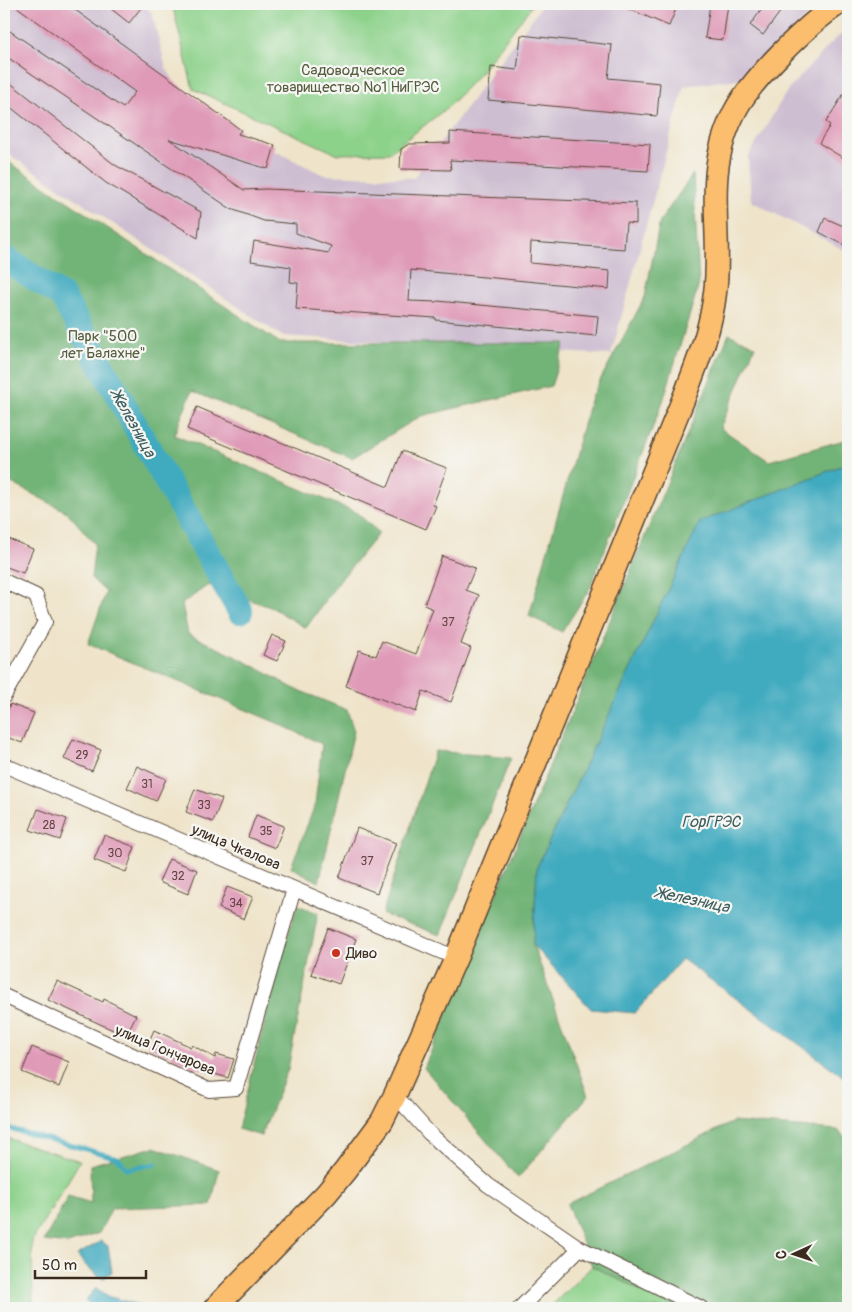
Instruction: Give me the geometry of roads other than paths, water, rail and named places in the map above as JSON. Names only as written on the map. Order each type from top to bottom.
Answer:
[{"type":"main road","points":[[216,1308],[326,1194],[382,1121],[395,1095],[456,958],[705,342],[716,291],[716,183],[718,162],[726,129],[735,111],[758,80],[805,31],[838,4]]},
{"type":"street","points":[[4,581],[36,596],[45,622],[4,696]]},
{"type":"street","name":"улица Чкалова","points":[[4,764],[456,958]]},
{"type":"street","name":"улица Гончарова","points":[[4,996],[209,1090],[236,1088],[294,889]]},
{"type":"street","points":[[395,1095],[430,1133],[488,1186],[580,1248],[701,1308]]},
{"type":"street","points":[[520,1308],[580,1248]]},
{"type":"water","name":"ГорГРЭС","points":[[848,463],[848,1080],[682,959],[635,1013],[591,1009],[533,945],[537,867],[700,522]]},
{"type":"water","points":[[101,1241],[108,1246],[112,1272],[103,1279],[89,1269],[77,1255]]},
{"type":"water","points":[[96,1288],[110,1297],[144,1308],[92,1308],[85,1301]]},
{"type":"waterway","name":"Железница","points":[[4,258],[62,296],[240,611]]},
{"type":"waterway","points":[[4,1127],[118,1158],[127,1169],[156,1164]]},
{"type":"place","name":"Диво","points":[[336,953]]},
{"type":"park label","name":"Садоводческое товарищество №1 НиГРЭС","points":[[353,78]]},
{"type":"park label","name":"Парк \"500 лет Балахне\"","points":[[103,344]]}]
